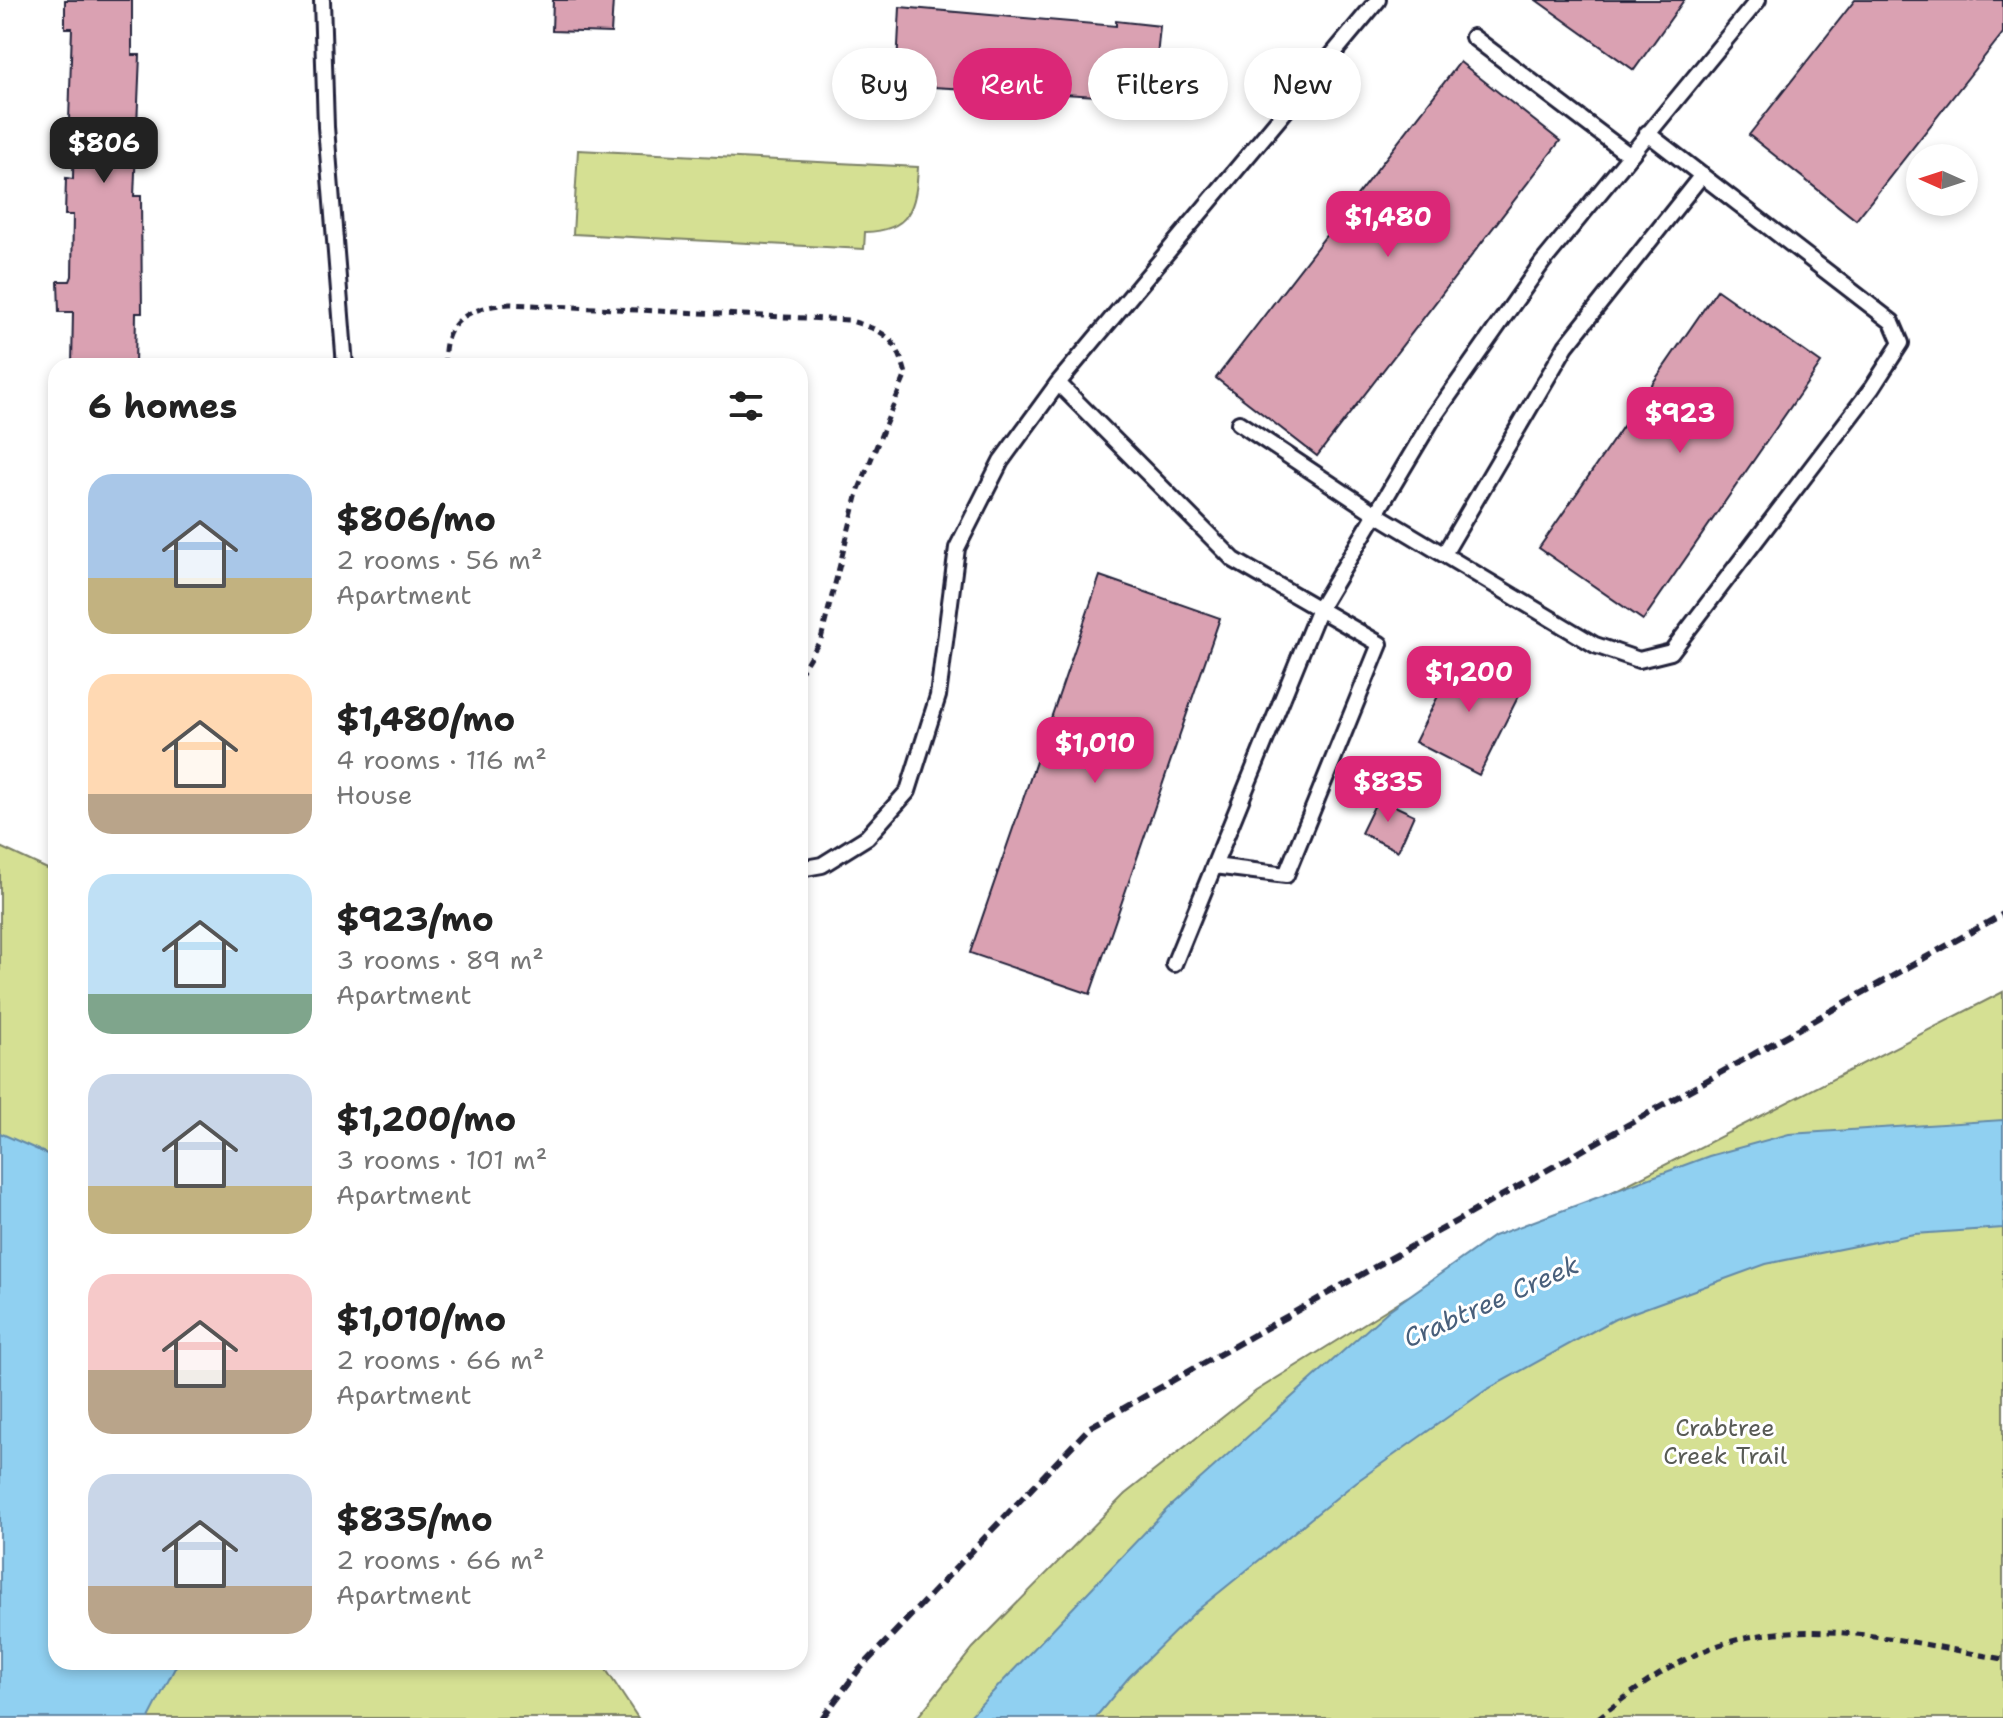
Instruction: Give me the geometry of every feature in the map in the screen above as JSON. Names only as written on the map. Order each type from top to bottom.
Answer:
[{"type":"lane","points":[[322,0],[326,127],[344,358]]},
{"type":"lane","points":[[808,868],[822,865],[867,837],[908,791],[938,696],[957,548],[1001,461],[1058,383],[1378,0]]},
{"type":"lane","points":[[1174,964],[1319,609],[1433,418],[1542,263],[1758,0]]},
{"type":"lane","points":[[1473,37],[1629,155]]},
{"type":"lane","points":[[1239,423],[1376,514],[1595,645],[1639,660],[1671,652],[1872,388],[1901,343],[1892,322],[1647,133]]},
{"type":"lane","points":[[1444,554],[1566,346],[1702,175]]},
{"type":"lane","points":[[1058,383],[1234,560],[1380,644],[1286,875],[1214,866]]},
{"type":"path","points":[[445,358],[444,349],[460,317],[481,306],[510,304],[848,320],[883,330],[902,355],[906,374],[859,489],[821,639],[808,660]]},
{"type":"path","points":[[1598,1718],[1671,1668],[1735,1640],[1796,1631],[1878,1637],[2003,1659]]},
{"type":"green space","points":[[578,150],[918,167],[917,182],[908,214],[892,227],[865,232],[864,249],[573,234]]},
{"type":"green space","points":[[0,847],[48,869],[48,1670],[606,1670],[638,1718],[0,1718]]},
{"type":"green space","name":"Crabtree Creek Trail","points":[[2003,992],[2003,1718],[917,1718],[973,1648],[1125,1494],[1256,1391],[1405,1298]]},
{"type":"water","name":"Crabtree Creek","points":[[2003,1120],[2003,1228],[1914,1234],[1766,1264],[1615,1319],[1486,1390],[1356,1482],[1195,1612],[1129,1677],[1095,1718],[968,1718],[1168,1508],[1389,1310],[1494,1236],[1709,1156],[1789,1134]]},
{"type":"water","points":[[0,1133],[48,1154],[48,1670],[174,1670],[149,1718],[0,1718]]},
{"type":"building","points":[[65,0],[132,0],[132,55],[140,55],[134,196],[141,196],[142,313],[136,313],[135,358],[72,358],[73,312],[59,312],[58,281],[70,281],[72,276],[73,215],[65,215],[66,178],[73,179],[74,121],[69,121],[72,28],[65,28]]},
{"type":"building","points":[[553,0],[613,0],[611,33],[552,31]]},
{"type":"building","points":[[1536,0],[1684,0],[1634,70]]},
{"type":"building","points":[[1855,0],[2003,0],[2003,33],[1916,144],[1906,144],[1906,156],[1856,220],[1749,135]]},
{"type":"building","points":[[900,7],[1116,26],[1116,21],[1160,26],[1158,48],[1088,48],[1088,95],[1072,95],[1072,48],[953,48],[953,88],[937,87],[937,48],[898,48]]},
{"type":"building","points":[[1460,62],[1560,141],[1317,456],[1216,378]]},
{"type":"building","points":[[1717,290],[1821,363],[1643,620],[1539,548]]},
{"type":"building","points":[[1100,576],[1220,618],[1090,994],[970,953]]},
{"type":"building","points":[[1459,654],[1523,687],[1479,775],[1415,742]]},
{"type":"building","points":[[1378,798],[1414,815],[1398,851],[1361,833]]},
{"type":"railway","points":[[822,1718],[858,1671],[1090,1427],[2003,914]]}]
